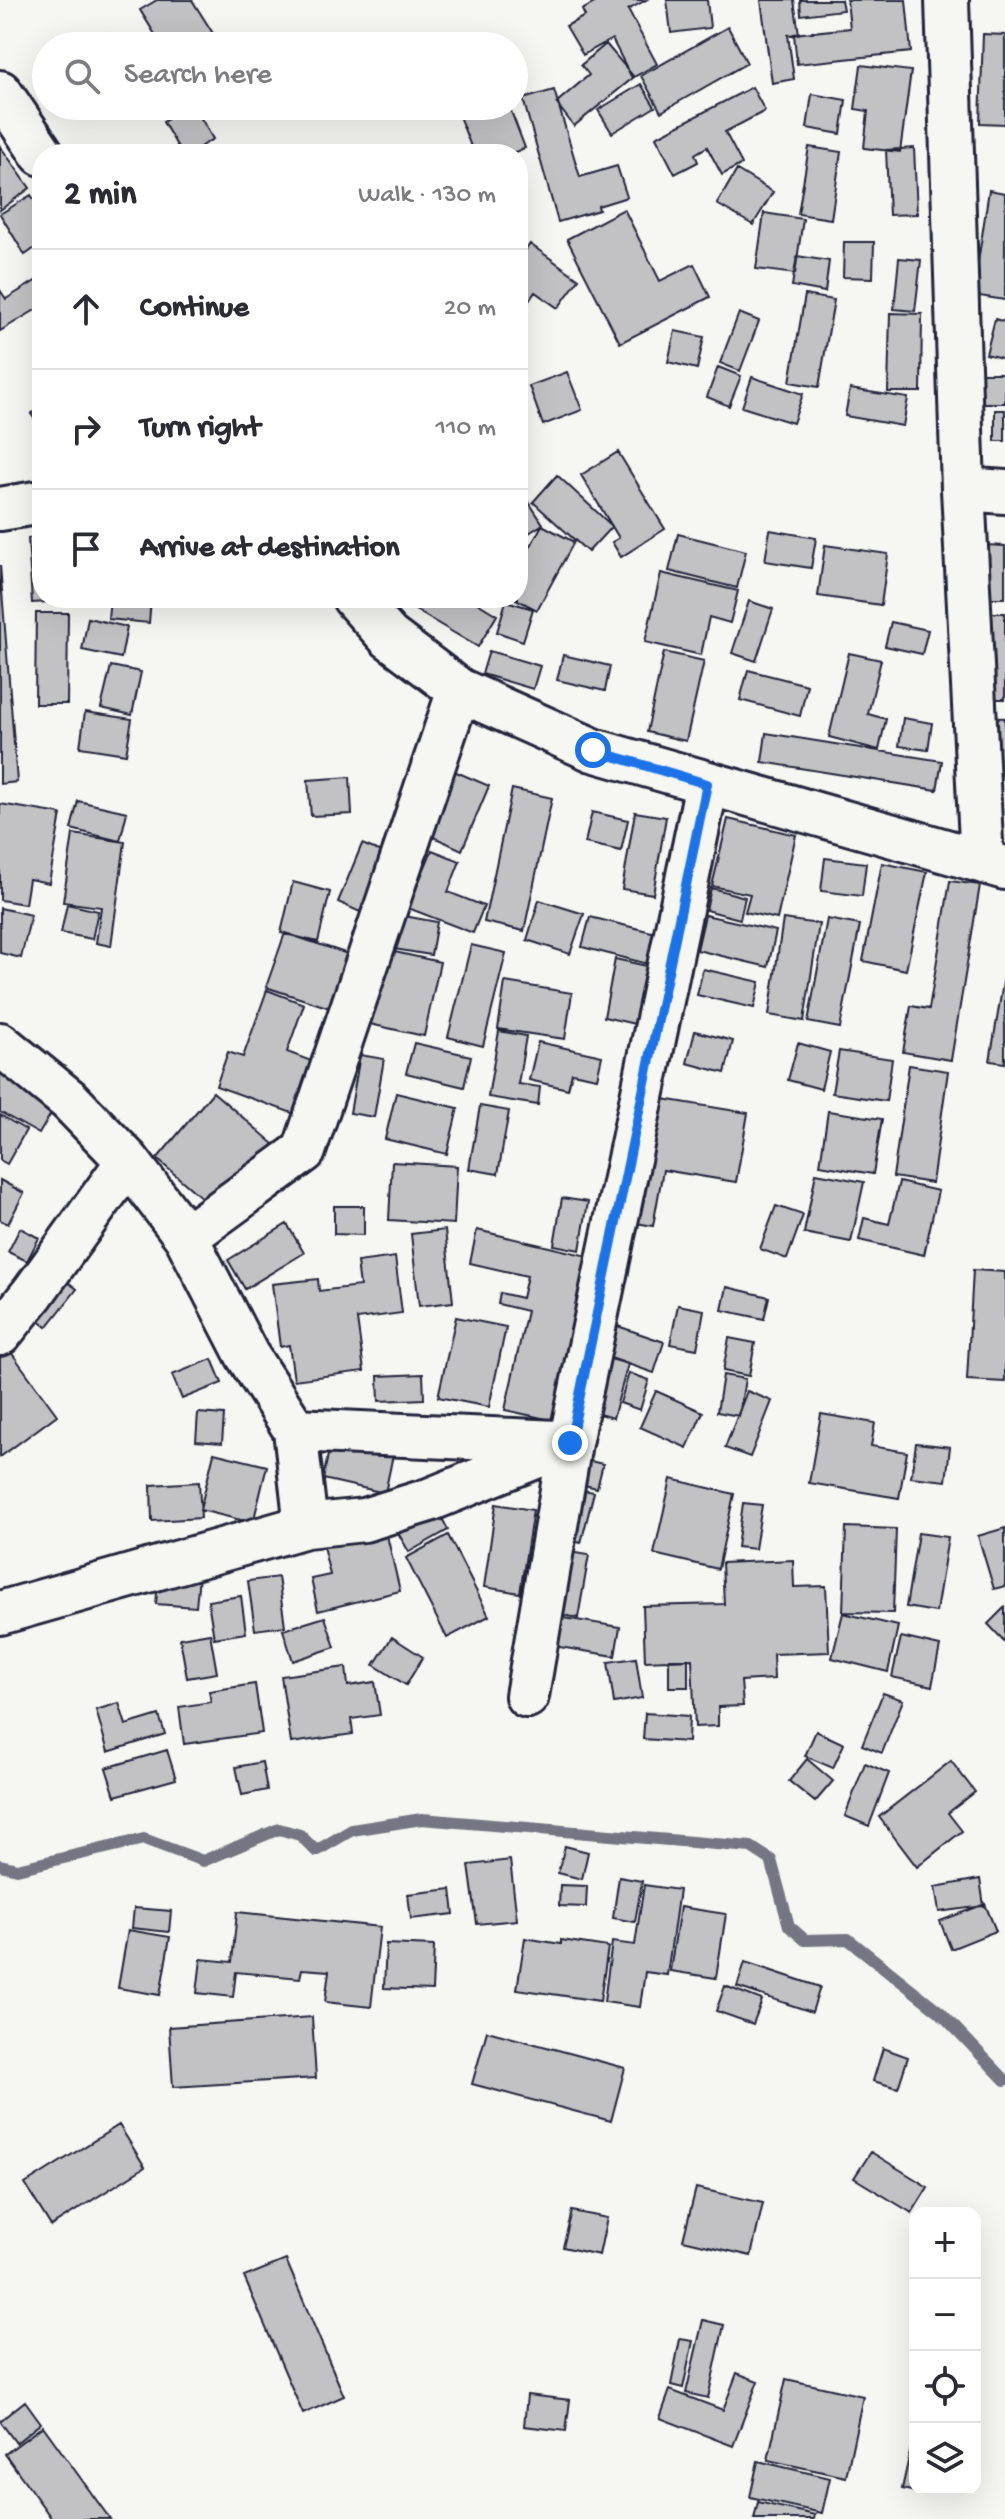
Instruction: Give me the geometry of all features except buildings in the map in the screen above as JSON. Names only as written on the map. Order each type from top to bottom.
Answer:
[{"type":"street","points":[[363,608],[389,637],[459,690],[593,750],[993,864],[963,489],[947,0]]},
{"type":"street","points":[[0,92],[35,144]]},
{"type":"street","points":[[963,489],[1005,492]]},
{"type":"street","points":[[0,509],[32,504]]},
{"type":"street","points":[[186,1237],[304,1151],[459,690]]},
{"type":"street","points":[[527,1696],[570,1443],[707,784]]},
{"type":"street","points":[[0,1044],[69,1100],[128,1161],[186,1237],[247,1355],[295,1430],[306,1526]]},
{"type":"street","points":[[0,1334],[128,1161]]},
{"type":"street","points":[[295,1430],[570,1443]]},
{"type":"street","points":[[0,1613],[306,1526],[364,1520],[429,1500],[570,1443]]},
{"type":"waterway","points":[[0,1865],[17,1869],[144,1839],[203,1861],[279,1829],[300,1835],[316,1851],[352,1830],[422,1819],[751,1847],[771,1860],[789,1926],[805,1940],[848,1939],[940,2012],[1005,2080]]},
{"type":"route","points":[[570,1443],[707,784],[593,750]]}]
